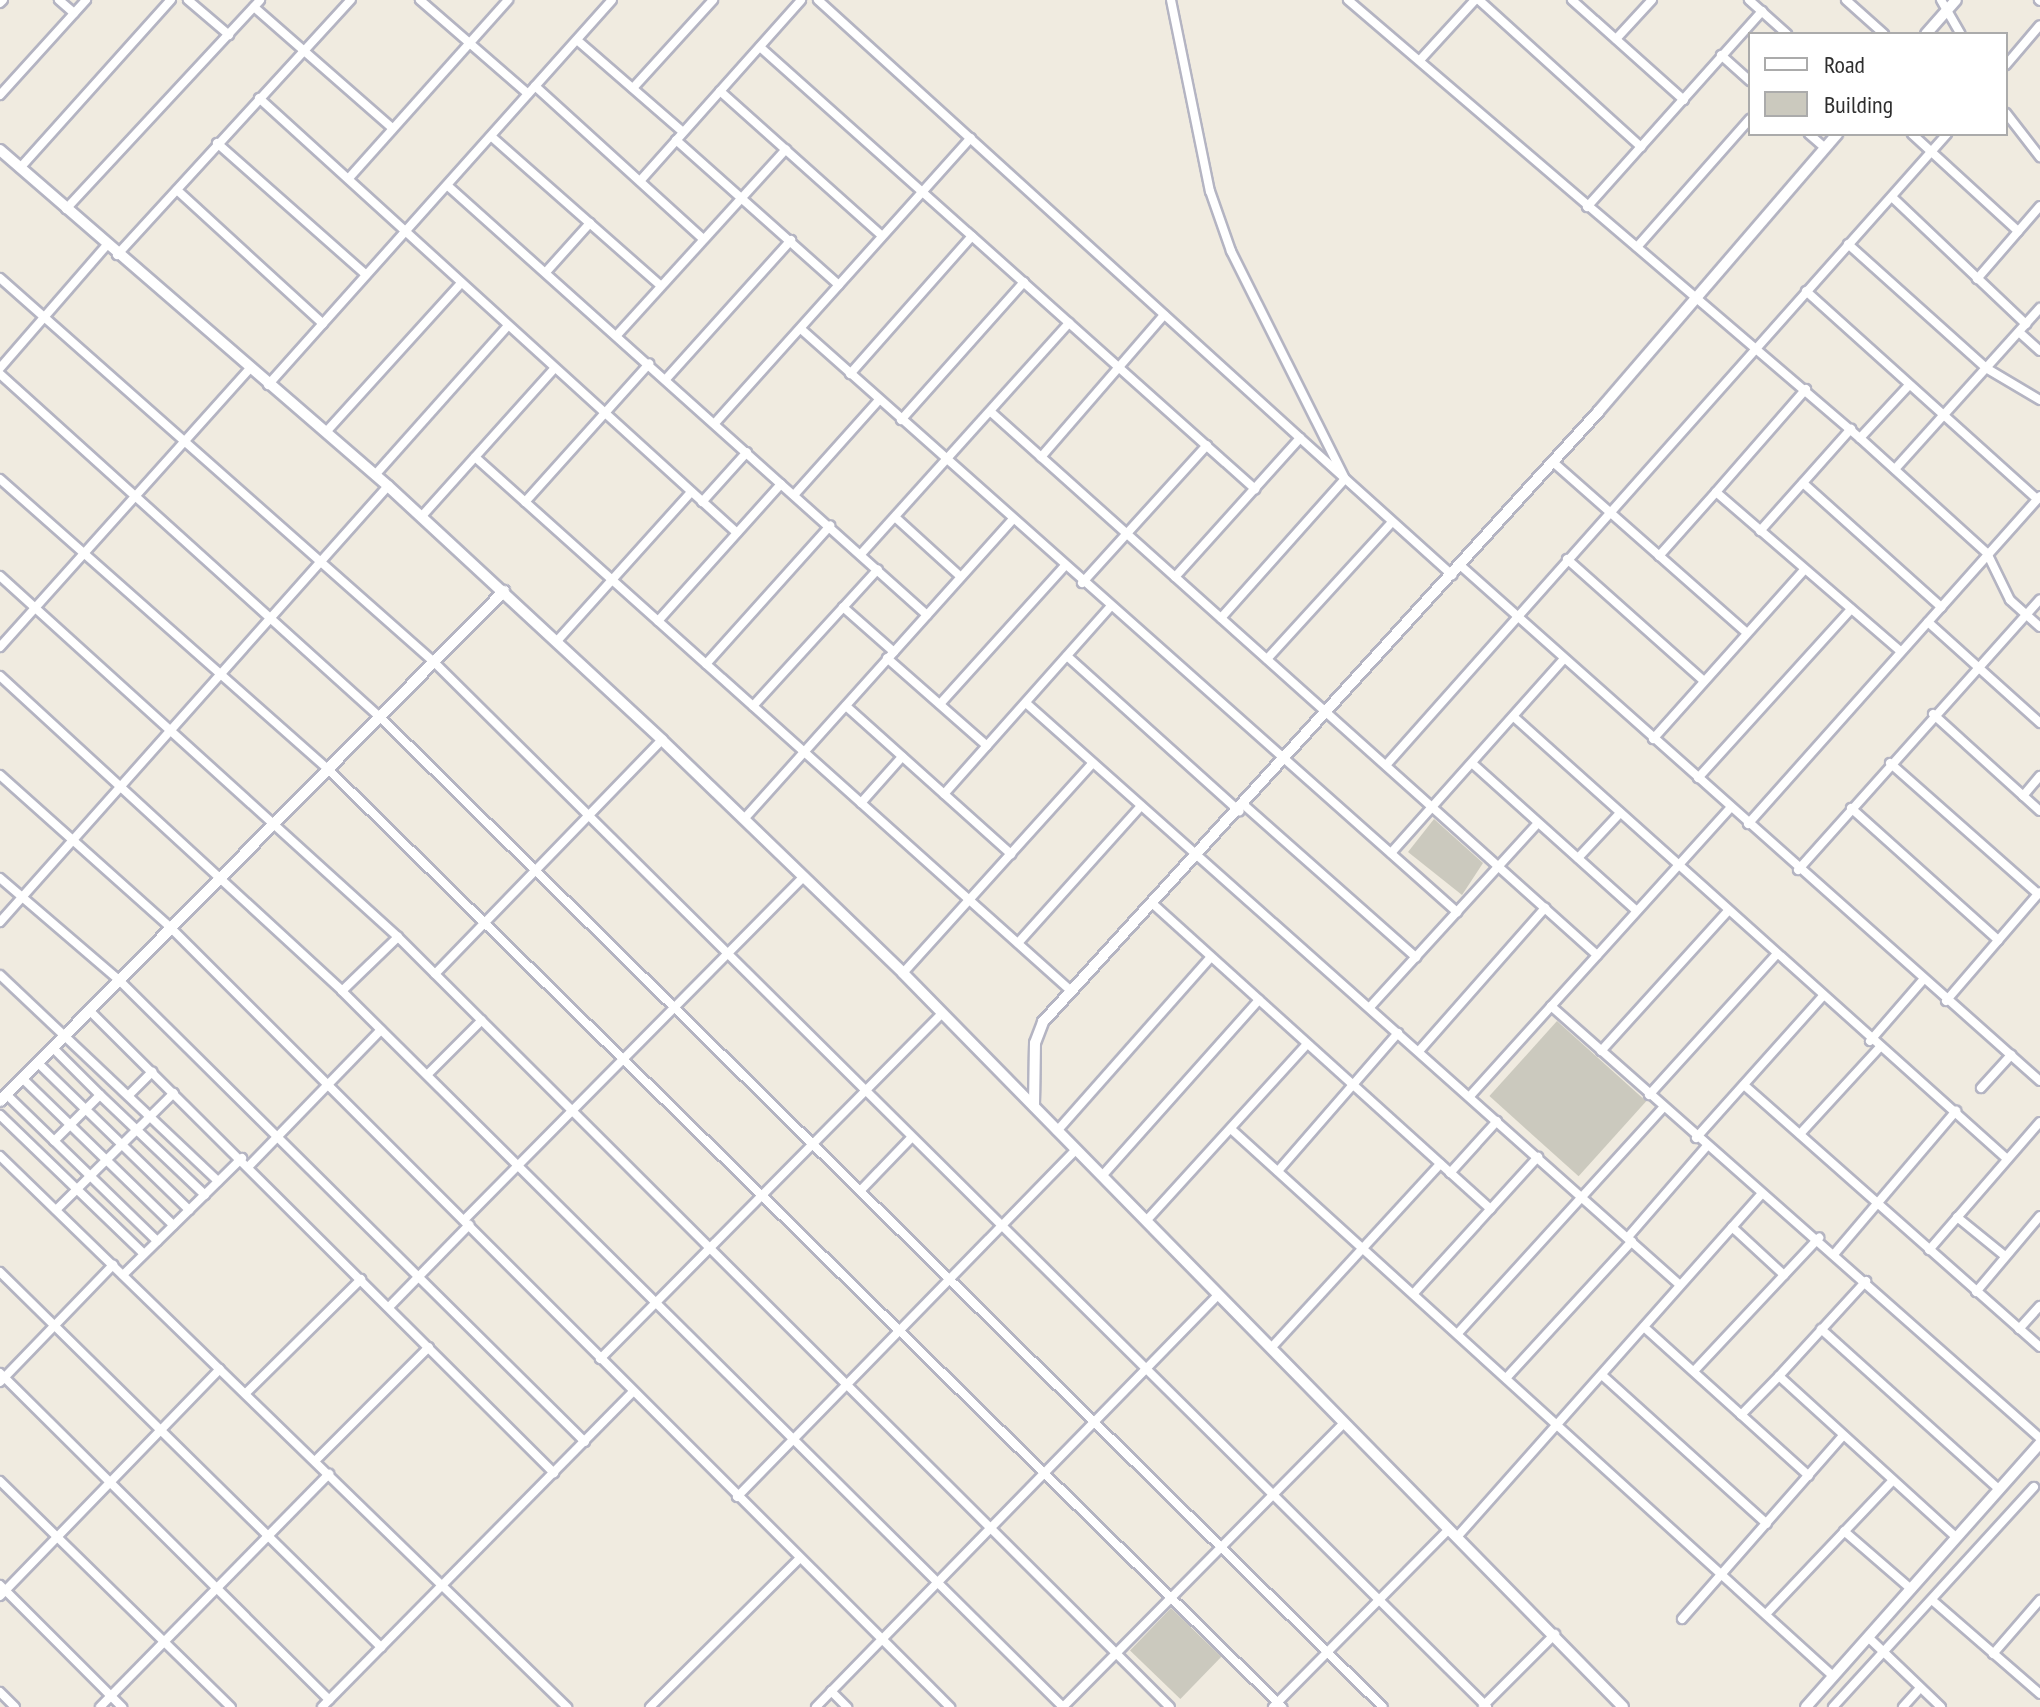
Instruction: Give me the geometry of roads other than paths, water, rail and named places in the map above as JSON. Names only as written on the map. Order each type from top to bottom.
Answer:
[{"type":"street","points":[[59,0],[74,13]]},
{"type":"street","points":[[0,95],[86,0]]},
{"type":"street","points":[[20,168],[171,0]]},
{"type":"street","points":[[188,0],[229,35]]},
{"type":"street","points":[[117,256],[217,143],[351,0]]},
{"type":"street","points":[[420,0],[528,94]]},
{"type":"street","points":[[349,178],[508,0]]},
{"type":"street","points":[[268,385],[612,0]]},
{"type":"street","points":[[633,88],[713,0]]},
{"type":"street","points":[[640,181],[801,0]]},
{"type":"street","points":[[818,0],[1452,575]]},
{"type":"street","points":[[1171,0],[1210,191],[1231,251],[1345,479]]},
{"type":"street","points":[[1348,0],[1587,207],[1700,296],[1851,429],[1987,553],[1999,583],[2025,616],[2040,627]]},
{"type":"street","points":[[1420,60],[1477,0],[1641,147]]},
{"type":"street","points":[[1572,0],[1684,100]]},
{"type":"street","points":[[1616,39],[1652,0]]},
{"type":"street","points":[[1749,0],[1785,32]]},
{"type":"street","points":[[1846,0],[1882,32]]},
{"type":"street","points":[[66,209],[257,3],[304,51],[392,128]]},
{"type":"street","points":[[1927,32],[1948,3]]},
{"type":"street","points":[[1948,3],[1960,32]]},
{"type":"street","points":[[1587,207],[1762,11]]},
{"type":"street","points":[[2008,63],[2040,25]]},
{"type":"street","points":[[577,40],[683,132]]},
{"type":"street","points":[[760,47],[1255,489]]},
{"type":"street","points":[[1721,55],[1748,79]]},
{"type":"street","points":[[535,86],[703,239]]},
{"type":"street","points":[[720,91],[882,236]]},
{"type":"street","points":[[259,98],[507,327],[737,533]]},
{"type":"street","points":[[2008,116],[2040,157]]},
{"type":"street","points":[[1637,247],[1748,121]]},
{"type":"street","points":[[1811,136],[1825,148]]},
{"type":"street","points":[[1034,1106],[1038,1031],[1071,991],[1452,575],[1700,296],[1835,136]]},
{"type":"street","points":[[1914,136],[2018,231]]},
{"type":"street","points":[[1387,764],[1945,136]]},
{"type":"street","points":[[492,137],[661,286]]},
{"type":"street","points":[[715,423],[971,138]]},
{"type":"street","points":[[676,140],[839,285]]},
{"type":"street","points":[[217,143],[366,275]]},
{"type":"street","points":[[617,335],[786,149]]},
{"type":"street","points":[[0,150],[117,256],[422,516],[662,740],[903,973],[1555,1634],[1623,1707]]},
{"type":"street","points":[[448,186],[927,615]]},
{"type":"street","points":[[177,190],[323,324]]},
{"type":"street","points":[[1892,197],[2026,324]]},
{"type":"street","points":[[1977,279],[2040,206]]},
{"type":"street","points":[[546,272],[590,223]]},
{"type":"street","points":[[850,374],[972,236]]},
{"type":"street","points":[[666,379],[791,240]]},
{"type":"street","points":[[1848,244],[1986,368],[2040,400]]},
{"type":"street","points":[[0,368],[106,246]]},
{"type":"street","points":[[0,278],[435,663],[1485,1706],[1555,1634]]},
{"type":"street","points":[[901,420],[1024,282]]},
{"type":"street","points":[[326,432],[460,284]]},
{"type":"street","points":[[1748,824],[2038,498],[1806,291]]},
{"type":"street","points":[[1895,469],[2040,308]]},
{"type":"street","points":[[1041,457],[1164,315]]},
{"type":"street","points":[[861,554],[1069,323]]},
{"type":"street","points":[[375,475],[507,327]]},
{"type":"street","points":[[801,329],[1082,583],[1457,912]]},
{"type":"street","points":[[2019,332],[2040,351]]},
{"type":"street","points":[[525,502],[649,364]]},
{"type":"street","points":[[0,647],[132,495],[249,369]]},
{"type":"street","points":[[422,516],[554,369]]},
{"type":"street","points":[[0,374],[382,719],[677,1006],[1383,1707]]},
{"type":"street","points":[[1860,438],[1909,385]]},
{"type":"street","points":[[1659,556],[1806,389]]},
{"type":"street","points":[[794,495],[879,400]]},
{"type":"street","points":[[991,412],[1502,864],[1597,955]]},
{"type":"street","points":[[1760,531],[1851,429]]},
{"type":"street","points":[[1175,577],[1300,438]]},
{"type":"street","points":[[1082,583],[1207,445]]},
{"type":"street","points":[[702,502],[747,452]]},
{"type":"street","points":[[475,457],[1071,991]]},
{"type":"street","points":[[1553,462],[1746,632]]},
{"type":"street","points":[[0,479],[331,772],[487,922],[1043,1477],[1173,1598],[1278,1705],[1327,1651],[1379,1599],[1453,1533],[1559,1423],[1761,1195]]},
{"type":"street","points":[[1221,618],[1345,479]]},
{"type":"street","points":[[1803,483],[1941,607]]},
{"type":"street","points":[[658,621],[781,484]]},
{"type":"street","points":[[0,922],[74,841],[120,783],[322,564],[388,486]]},
{"type":"street","points":[[557,641],[691,492]]},
{"type":"street","points":[[1716,492],[1900,651]]},
{"type":"street","points":[[895,517],[961,577]]},
{"type":"street","points":[[744,819],[1012,520]]},
{"type":"street","points":[[1267,659],[1392,522]]},
{"type":"street","points":[[706,664],[830,526]]},
{"type":"street","points":[[1567,559],[1704,681]]},
{"type":"street","points":[[1460,565],[1922,981],[2040,1081]]},
{"type":"street","points":[[940,704],[1064,567]]},
{"type":"street","points":[[753,706],[878,569]]},
{"type":"street","points":[[1653,739],[1804,570]]},
{"type":"street","points":[[0,576],[398,937],[570,1114],[1170,1707]]},
{"type":"street","points":[[157,1241],[54,1141],[3,1098],[331,772],[504,591]]},
{"type":"street","points":[[1798,870],[1933,714],[2040,599]]},
{"type":"street","points":[[843,607],[940,704],[987,746]]},
{"type":"street","points":[[944,794],[1110,607]]},
{"type":"street","points":[[1698,778],[1851,609]]},
{"type":"street","points":[[1928,622],[2040,723]]},
{"type":"street","points":[[1067,656],[1416,957]]},
{"type":"street","points":[[1391,853],[1564,659]]},
{"type":"street","points":[[0,676],[224,877],[428,1074],[659,1300],[1063,1707],[1344,1423]]},
{"type":"street","points":[[1026,703],[1680,1285]]},
{"type":"street","points":[[846,706],[1011,854]]},
{"type":"street","points":[[1933,714],[2040,811]]},
{"type":"street","points":[[1514,717],[1870,1041],[1956,1111],[2006,1158]]},
{"type":"street","points":[[435,974],[662,740]]},
{"type":"street","points":[[861,803],[902,757]]},
{"type":"street","points":[[903,973],[1093,763]]},
{"type":"street","points":[[1890,763],[2039,893],[1946,1001]]},
{"type":"street","points":[[1473,764],[1637,911]]},
{"type":"street","points":[[0,775],[171,928],[950,1707]]},
{"type":"street","points":[[2023,796],[2040,776]]},
{"type":"street","points":[[1018,943],[1141,806]]},
{"type":"street","points":[[1470,1096],[1730,808]]},
{"type":"street","points":[[1851,808],[1998,940]]},
{"type":"street","points":[[1578,858],[1620,813]]},
{"type":"street","points":[[1370,1007],[1538,823]]},
{"type":"street","points":[[389,1307],[519,1164],[803,877]]},
{"type":"street","points":[[0,878],[119,980],[585,1442]]},
{"type":"street","points":[[1153,904],[1491,1209]]},
{"type":"street","points":[[1419,1051],[1545,908]]},
{"type":"street","points":[[1601,1051],[1728,911]]},
{"type":"street","points":[[342,991],[398,937]]},
{"type":"street","points":[[1649,1095],[1776,955]]},
{"type":"street","points":[[1057,1131],[1211,957]]},
{"type":"street","points":[[0,975],[66,1033],[218,1181]]},
{"type":"street","points":[[1870,1041],[1922,981]]},
{"type":"street","points":[[1696,1138],[1822,997]]},
{"type":"street","points":[[1102,1176],[1259,1000]]},
{"type":"street","points":[[1551,1006],[1761,1195],[1819,1238],[2040,1440],[1806,1707]]},
{"type":"street","points":[[90,1011],[250,1165],[554,1473]]},
{"type":"street","points":[[600,1359],[942,1014]]},
{"type":"street","points":[[428,1074],[482,1020]]},
{"type":"street","points":[[250,1165],[381,1030]]},
{"type":"street","points":[[1278,1171],[1398,1033]]},
{"type":"street","points":[[1146,1221],[1307,1044]]},
{"type":"street","points":[[53,1048],[205,1195]]},
{"type":"street","points":[[1800,1134],[1879,1048]]},
{"type":"street","points":[[1981,1088],[2011,1055]]},
{"type":"street","points":[[38,1063],[189,1210]]},
{"type":"street","points":[[129,1095],[152,1072]]},
{"type":"street","points":[[22,1078],[173,1225]]},
{"type":"street","points":[[1744,1085],[2040,1347]]},
{"type":"street","points":[[56,1210],[174,1093]]},
{"type":"street","points":[[54,1141],[100,1095]]},
{"type":"street","points":[[1459,1332],[1663,1108]]},
{"type":"street","points":[[1835,1253],[1956,1111]]},
{"type":"street","points":[[0,1115],[144,1254]]},
{"type":"street","points":[[1450,1173],[1497,1121]]},
{"type":"street","points":[[1929,1250],[2040,1122]]},
{"type":"street","points":[[1231,1129],[1508,1376],[1833,1676]]},
{"type":"street","points":[[861,1190],[911,1138]]},
{"type":"street","points":[[1508,1376],[1630,1239],[1706,1147]]},
{"type":"street","points":[[737,1497],[1076,1150]]},
{"type":"street","points":[[0,1156],[567,1707]]},
{"type":"street","points":[[1415,1292],[1538,1157]]},
{"type":"street","points":[[123,1275],[242,1158]]},
{"type":"street","points":[[1271,1348],[1440,1164]]},
{"type":"street","points":[[159,1211],[174,1196]]},
{"type":"street","points":[[1976,1292],[2040,1216]]},
{"type":"street","points":[[1957,1217],[2005,1256]]},
{"type":"street","points":[[1732,1227],[1784,1275]]},
{"type":"street","points":[[1694,1371],[1819,1238]]},
{"type":"street","points":[[113,1265],[56,1326],[1,1377],[217,1588],[326,1704],[633,1392]]},
{"type":"street","points":[[0,1272],[381,1647]]},
{"type":"street","points":[[246,1393],[361,1279]]},
{"type":"street","points":[[1741,1415],[1866,1281]]},
{"type":"street","points":[[816,1707],[1218,1295]]},
{"type":"street","points":[[2019,1329],[2040,1306]]},
{"type":"street","points":[[1644,1327],[1809,1476]]},
{"type":"street","points":[[1821,1329],[1999,1489]]},
{"type":"street","points":[[315,1461],[429,1347]]},
{"type":"street","points":[[122,1707],[2,1590],[220,1369]]},
{"type":"street","points":[[1602,1375],[1767,1524]]},
{"type":"street","points":[[1779,1376],[1956,1537]]},
{"type":"street","points":[[1682,1619],[1843,1436]]},
{"type":"street","points":[[100,1707],[329,1474]]},
{"type":"street","points":[[1767,1613],[1893,1480]]},
{"type":"street","points":[[0,1481],[231,1707]]},
{"type":"street","points":[[1833,1707],[2038,1487]]},
{"type":"street","points":[[1844,1531],[1911,1589]]},
{"type":"street","points":[[650,1707],[799,1559]]},
{"type":"street","points":[[1932,1600],[2040,1694]]},
{"type":"street","points":[[1993,1654],[2040,1600]]},
{"type":"street","points":[[1868,1637],[1941,1707]]},
{"type":"street","points":[[1903,1707],[1920,1688]]},
{"type":"street","points":[[831,1691],[847,1707]]},
{"type":"street","points":[[0,1692],[15,1707]]}]
